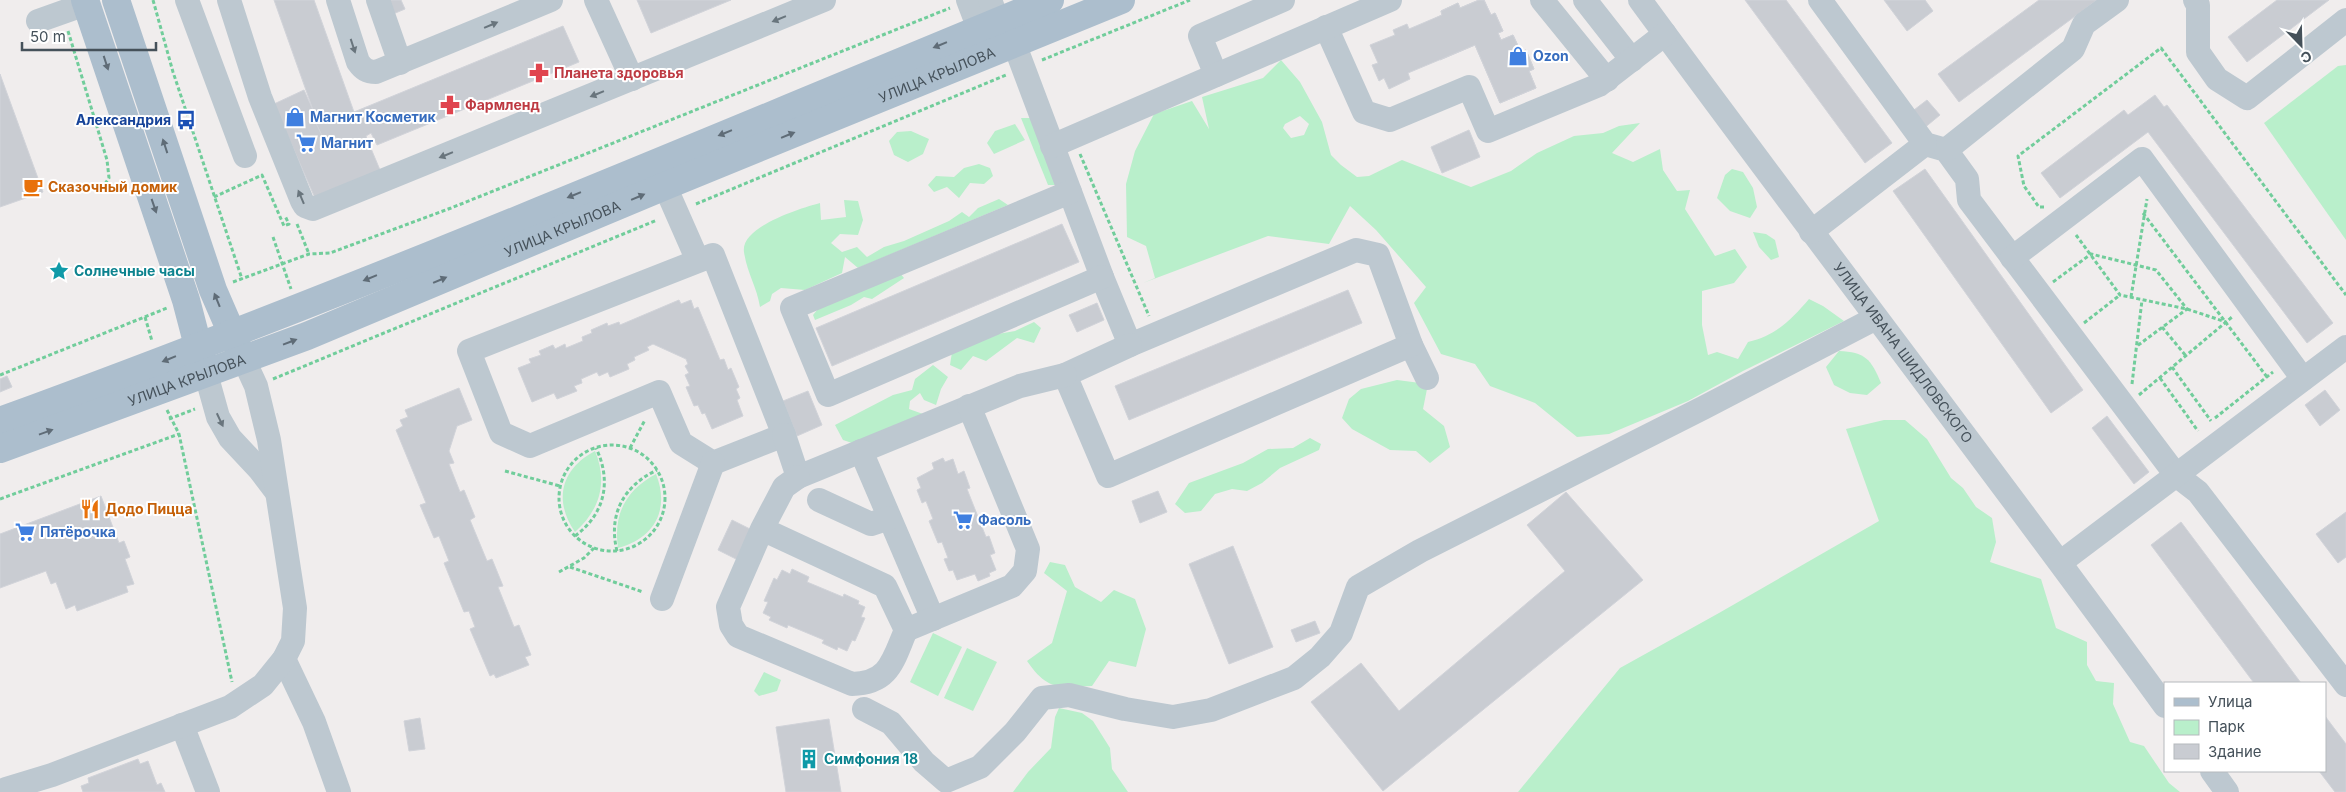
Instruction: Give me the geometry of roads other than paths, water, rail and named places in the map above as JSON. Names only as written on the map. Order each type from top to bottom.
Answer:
[{"type":"main road","points":[[116,0],[213,290],[244,360]]},
{"type":"main road","name":"УЛИЦА КРЫЛОВА","points":[[0,421],[159,363],[1001,18],[1050,0]]},
{"type":"main road","name":"УЛИЦА КРЫЛОВА","points":[[0,449],[244,360],[665,186],[1001,18],[1121,0]]},
{"type":"main road","points":[[78,6],[186,300],[206,374]]},
{"type":"street","points":[[187,0],[245,156]]},
{"type":"street","points":[[229,0],[260,97],[302,201],[308,208],[318,208],[824,0]]},
{"type":"street","points":[[338,0],[362,68],[376,72],[551,0]]},
{"type":"street","points":[[378,0],[400,63]]},
{"type":"street","points":[[596,0],[632,79]]},
{"type":"street","points":[[968,0],[1001,18],[1063,142],[1070,192],[1130,345]]},
{"type":"street","points":[[1216,75],[1200,36],[1283,0]]},
{"type":"street","points":[[1063,142],[1390,0]]},
{"type":"street","points":[[1542,0],[1607,80]]},
{"type":"street","points":[[1585,0],[1632,60]]},
{"type":"street","name":"УЛИЦА ИВАНА ШИДЛОВСКОГО","points":[[1640,0],[1811,232],[2061,562],[2164,705]]},
{"type":"street","points":[[1820,0],[1935,148],[1968,179],[1969,200],[2012,258],[2070,334],[2128,405],[2176,475],[2198,492],[2346,685]]},
{"type":"street","points":[[1811,232],[1935,148],[2073,49],[2084,24],[2117,0]]},
{"type":"street","points":[[2199,2],[2198,52],[2217,79],[2247,98],[2346,20]]},
{"type":"street","points":[[38,21],[78,6]]},
{"type":"street","points":[[1326,27],[1364,112],[1390,120],[1469,87],[1488,131],[1607,80],[1665,34]]},
{"type":"street","points":[[2012,258],[2142,158],[2303,379]]},
{"type":"street","points":[[665,186],[698,261]]},
{"type":"street","points":[[1070,192],[792,308],[828,394],[1102,277]]},
{"type":"street","points":[[969,406],[1028,549],[1025,571],[1012,586],[906,630],[888,670],[867,684],[852,684],[738,636],[730,625],[728,607],[762,529],[784,487],[798,477],[969,406],[1020,386],[1065,375],[1130,345],[1356,250],[1378,255],[1411,345],[1427,378]]},
{"type":"street","points":[[713,463],[681,443],[659,392],[530,446],[501,433],[469,351],[713,255],[784,435],[798,477]]},
{"type":"street","points":[[864,709],[891,723],[924,762],[946,781],[980,767],[1015,732],[1042,698],[1069,695],[1125,709],[1173,717],[1211,710],[1294,678],[1320,657],[1341,633],[1358,587],[1420,551],[1876,318]]},
{"type":"street","points":[[1065,375],[1108,476],[1411,345]]},
{"type":"street","points":[[2061,562],[2346,347]]},
{"type":"street","points":[[6,789],[55,783],[182,725],[230,707],[264,685],[284,659],[293,641],[295,608],[276,492],[270,440],[256,386],[244,360]]},
{"type":"street","points":[[206,374],[218,417],[230,438],[259,469],[276,492]]},
{"type":"street","points":[[662,599],[713,463],[784,435]]},
{"type":"street","points":[[861,451],[933,619]]},
{"type":"street","points":[[819,500],[871,524],[889,518]]},
{"type":"street","points":[[762,529],[885,586],[906,630]]},
{"type":"street","points":[[284,659],[314,722],[338,792]]},
{"type":"street","points":[[182,725],[208,792]]},
{"type":"street","points":[[2213,772],[2227,792]]},
{"type":"place","name":"Ozon","points":[[1518,56]]},
{"type":"place","name":"Планета здоровья","points":[[539,73]]},
{"type":"place","name":"Фармленд","points":[[450,105]]},
{"type":"place","name":"Магнит Косметик","points":[[295,117]]},
{"type":"place","name":"Александрия","points":[[186,120]]},
{"type":"place","name":"Магнит","points":[[306,143]]},
{"type":"place","name":"Сказочный домик","points":[[33,187]]},
{"type":"place","name":"Солнечные часы","points":[[59,271]]},
{"type":"place","name":"Додо Пицца","points":[[90,509]]},
{"type":"place","name":"Фасоль","points":[[963,520]]},
{"type":"place","name":"Пятёрочка","points":[[25,532]]},
{"type":"place","name":"Симфония 18","points":[[809,759]]}]
